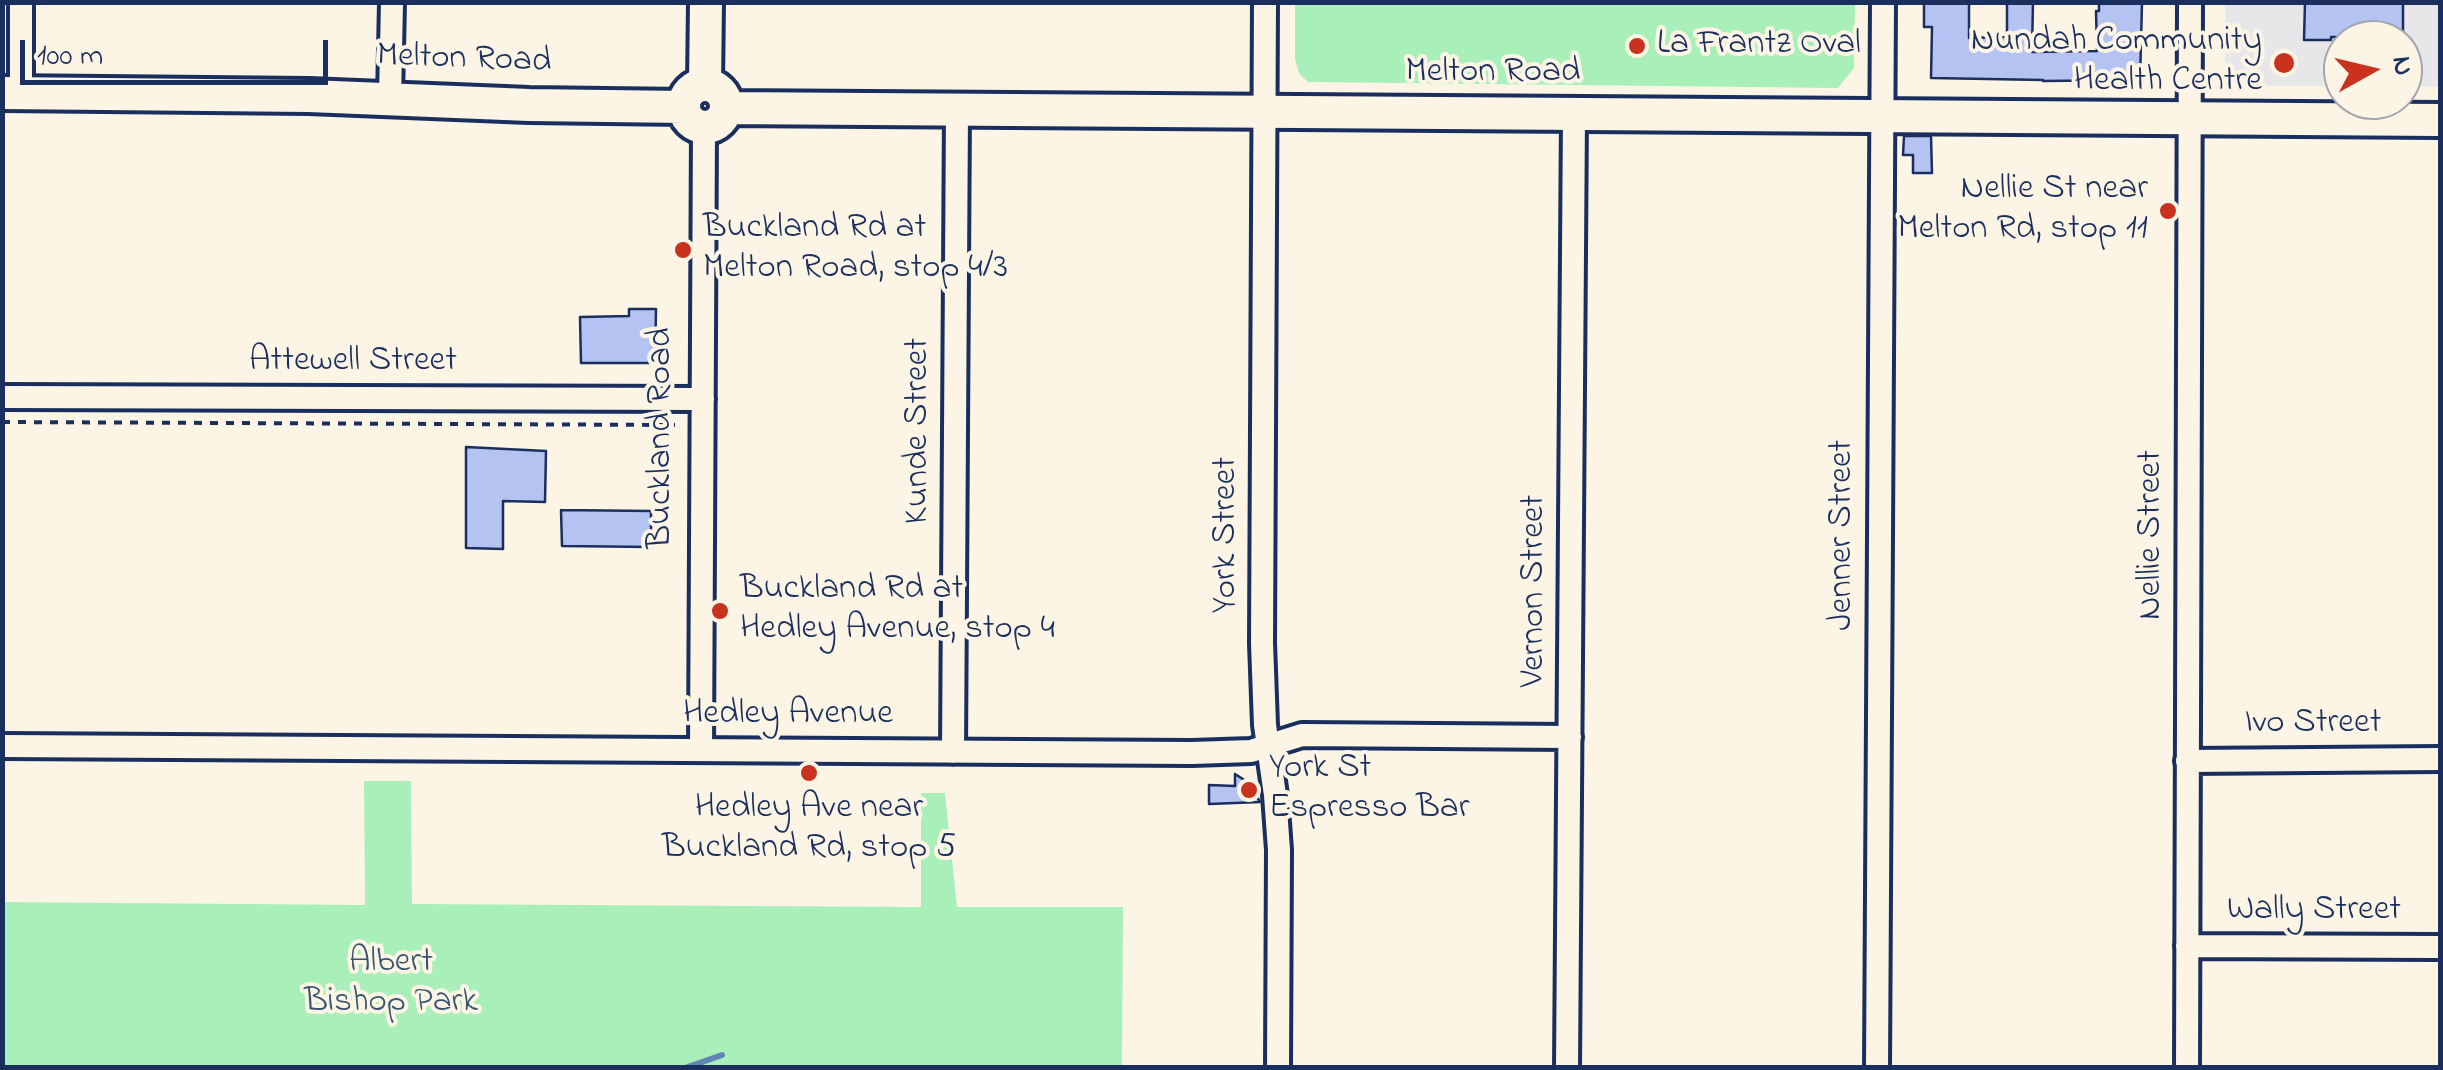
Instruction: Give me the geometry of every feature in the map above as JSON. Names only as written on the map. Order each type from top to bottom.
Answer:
[{"type":"street","points":[[12,93],[21,2]]},
{"type":"street","points":[[390,98],[392,2]]},
{"type":"street","name":"Buckland Road","points":[[701,750],[706,2]]},
{"type":"street","name":"York Street","points":[[1265,2],[1262,644],[1278,850],[1278,1068]]},
{"type":"street","name":"Jenner Street","points":[[1877,1068],[1883,2]]},
{"type":"street","name":"Nellie Street","points":[[2187,1068],[2190,2]]},
{"type":"street","name":"Melton Road","points":[[12,93],[957,110],[2440,120]]},
{"type":"street","name":"Kunde Street","points":[[953,752],[957,110]]},
{"type":"street","name":"Vernon Street","points":[[1568,1068],[1574,114]]},
{"type":"street","name":"Attewell Street","points":[[2,397],[703,399]]},
{"type":"street","name":"Hedley Avenue","points":[[2,746],[1228,753],[1251,751],[1302,736],[1570,737]]},
{"type":"street","name":"Ivo Street","points":[[2187,761],[2440,760]]},
{"type":"street","name":"Wally Street","points":[[2187,946],[2440,947]]},
{"type":"path","points":[[2,422],[675,426]]},
{"type":"shaded area","name":"Nundah Community Health Centre","points":[[2225,3],[2440,3],[2440,87],[2423,87],[2423,20],[2323,20],[2323,86],[2225,86]]},
{"type":"green space","points":[[1295,3],[1855,3],[1854,68],[1838,88],[1308,82],[1299,73],[1295,59]]},
{"type":"green space","name":"Albert Bishop Park","points":[[364,781],[411,781],[412,904],[921,907],[921,793],[945,793],[957,907],[1123,907],[1122,1067],[3,1067],[3,902],[365,905]]},
{"type":"building","points":[[1924,2],[1969,2],[1969,38],[2007,37],[2007,2],[2033,2],[2032,52],[2097,51],[2099,3],[2142,3],[2140,80],[1931,78],[1932,27],[1924,27]]},
{"type":"building","points":[[2305,2],[2403,2],[2403,20],[2323,20],[2323,40],[2304,40]]},
{"type":"building","points":[[1904,136],[1931,136],[1932,173],[1913,173],[1913,155],[1903,155]]},
{"type":"building","points":[[629,309],[656,309],[655,363],[581,363],[580,317],[629,316]]},
{"type":"building","points":[[466,447],[546,451],[545,502],[503,501],[503,549],[466,548]]},
{"type":"building","points":[[561,510],[651,511],[651,547],[562,546]]},
{"type":"building","points":[[1235,774],[1249,783],[1260,802],[1209,804],[1209,785],[1235,786]]},
{"type":"waterway","points":[[685,1068],[722,1055]]},
{"type":"place","name":"La Frantz Oval","points":[[1637,46]]},
{"type":"place","name":"Nundah Community Health Centre","points":[[2284,63]]},
{"type":"place","name":"Nellie St near Melton Rd, stop 11","points":[[2168,211]]},
{"type":"place","name":"Buckland Rd at Melton Road, stop 4/3","points":[[683,250]]},
{"type":"place","name":"Buckland Rd at Hedley Avenue, stop 4","points":[[720,611]]},
{"type":"place","name":"Hedley Ave near Buckland Rd, stop 5","points":[[809,773]]},
{"type":"place","name":"York St Espresso Bar","points":[[1249,790]]}]
